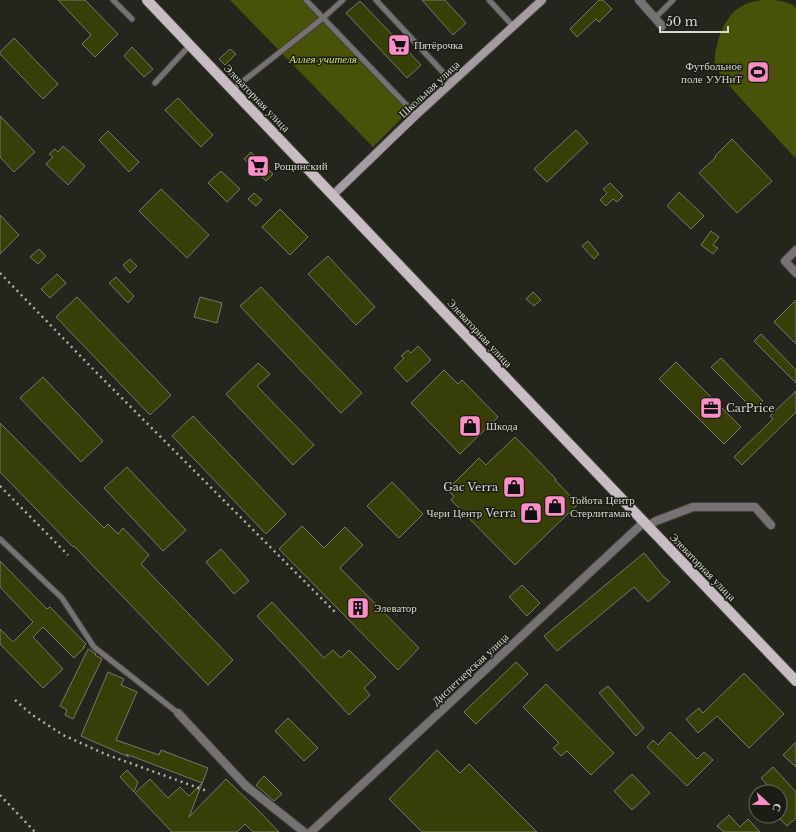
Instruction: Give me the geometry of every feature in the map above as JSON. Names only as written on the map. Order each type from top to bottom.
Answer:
[{"type":"main road","name":"Элеваторная улица","points":[[147,0],[796,681]]},
{"type":"street","name":"Школьная улица","points":[[332,195],[416,115],[542,0]]},
{"type":"street","points":[[638,0],[662,26]]},
{"type":"street","points":[[796,250],[785,261],[796,273]]},
{"type":"street","name":"Диспетчерская улица","points":[[311,832],[646,524],[693,507],[754,507],[771,525]]},
{"type":"street","points":[[178,713],[246,786],[304,832]]},
{"type":"lane","points":[[113,0],[132,19]]},
{"type":"lane","points":[[306,0],[416,115]]},
{"type":"lane","points":[[232,90],[323,18],[342,0]]},
{"type":"lane","points":[[376,0],[452,82]]},
{"type":"lane","points":[[490,0],[513,26]]},
{"type":"lane","points":[[655,18],[673,0]]},
{"type":"lane","points":[[155,83],[190,46]]},
{"type":"lane","points":[[0,539],[62,598],[94,647],[178,713]]},
{"type":"green space","name":"Аллея учителя","points":[[230,0],[302,0],[409,111],[373,147]]},
{"type":"green space","name":"Футбольное поле УУНиТ","points":[[762,0],[780,1],[796,7],[796,159],[724,80],[715,63],[718,41],[728,19],[738,8],[745,4]]},
{"type":"building","points":[[58,0],[85,0],[118,34],[95,57],[82,44],[91,35]]},
{"type":"building","points":[[422,0],[445,0],[466,23],[453,35]]},
{"type":"building","points":[[599,0],[603,0],[612,9],[599,22],[596,19],[577,37],[570,29]]},
{"type":"building","points":[[360,1],[421,65],[407,78],[346,13]]},
{"type":"building","points":[[14,38],[58,84],[43,99],[0,54],[0,52]]},
{"type":"building","points":[[132,47],[153,69],[144,77],[124,56]]},
{"type":"building","points":[[230,49],[236,54],[225,65],[219,59]]},
{"type":"building","points":[[178,98],[213,135],[201,147],[165,110]]},
{"type":"building","points":[[0,116],[35,152],[14,172],[0,157]]},
{"type":"building","points":[[576,130],[588,143],[547,182],[534,169]]},
{"type":"building","points":[[108,131],[139,162],[129,172],[99,140]]},
{"type":"building","points":[[732,139],[772,181],[737,213],[699,173]]},
{"type":"building","points":[[63,146],[85,166],[68,185],[46,164],[53,157],[49,154],[55,149],[58,152]]},
{"type":"building","points":[[251,152],[273,174],[266,181],[244,159]]},
{"type":"building","points":[[221,171],[240,189],[227,202],[208,183]]},
{"type":"building","points":[[610,183],[623,196],[617,202],[613,199],[606,206],[600,200],[607,193],[603,189]]},
{"type":"building","points":[[161,189],[209,235],[187,258],[139,211]]},
{"type":"building","points":[[679,192],[704,216],[691,229],[667,206]]},
{"type":"building","points":[[254,193],[262,200],[256,206],[248,199]]},
{"type":"building","points":[[280,209],[308,237],[290,255],[262,227]]},
{"type":"building","points":[[0,215],[19,235],[0,254]]},
{"type":"building","points":[[711,231],[719,237],[713,245],[718,248],[713,254],[701,245]]},
{"type":"building","points":[[588,241],[599,254],[594,259],[582,246]]},
{"type":"building","points":[[39,249],[46,256],[38,264],[30,257]]},
{"type":"building","points":[[328,256],[375,307],[356,325],[308,274]]},
{"type":"building","points":[[130,259],[137,266],[130,273],[123,265]]},
{"type":"building","points":[[57,274],[66,283],[50,298],[41,289]]},
{"type":"building","points":[[116,277],[134,296],[128,303],[109,283]]},
{"type":"building","points":[[261,287],[362,393],[341,413],[240,306]]},
{"type":"building","points":[[533,292],[541,300],[534,306],[526,299]]},
{"type":"building","points":[[77,297],[171,395],[150,415],[56,317]]},
{"type":"building","points":[[200,297],[222,303],[217,323],[194,317]]},
{"type":"building","points":[[796,300],[796,344],[774,322]]},
{"type":"building","points":[[761,334],[796,370],[796,383],[754,341]]},
{"type":"building","points":[[418,346],[431,360],[407,382],[394,368],[404,358],[401,356],[408,350],[411,353]]},
{"type":"building","points":[[721,358],[763,401],[754,410],[711,367]]},
{"type":"building","points":[[676,362],[741,427],[724,444],[659,379]]},
{"type":"building","points":[[258,363],[270,374],[257,386],[314,445],[293,465],[226,394]]},
{"type":"building","points":[[444,370],[458,384],[462,380],[498,417],[460,454],[411,403]]},
{"type":"building","points":[[43,377],[103,441],[81,462],[20,398]]},
{"type":"building","points":[[796,391],[796,412],[742,465],[734,457],[773,419],[770,416]]},
{"type":"building","points":[[193,416],[286,514],[266,534],[172,436]]},
{"type":"building","points":[[0,423],[104,528],[108,524],[118,534],[123,528],[149,555],[141,564],[233,660],[208,685],[74,546],[73,547],[0,472]]},
{"type":"building","points":[[515,437],[578,504],[515,565],[451,500],[454,496],[447,490],[479,458],[486,465]]},
{"type":"building","points":[[127,467],[186,530],[163,551],[104,488]]},
{"type":"building","points":[[392,482],[423,514],[399,538],[367,506]]},
{"type":"building","name":"Элеватор","points":[[302,526],[324,548],[345,527],[363,545],[340,568],[419,648],[398,670],[279,549]]},
{"type":"building","points":[[221,549],[249,581],[234,594],[206,562]]},
{"type":"building","points":[[644,553],[663,576],[670,582],[648,602],[634,587],[557,651],[544,636]]},
{"type":"building","points":[[0,561],[47,609],[50,607],[86,644],[74,658],[43,627],[33,637],[63,669],[43,688],[0,644],[0,629],[13,642],[33,622],[0,587]]},
{"type":"building","points":[[522,585],[540,603],[527,616],[509,597]]},
{"type":"building","points":[[272,602],[324,658],[333,650],[341,658],[349,650],[376,677],[364,688],[370,695],[349,715],[257,616]]},
{"type":"building","points":[[88,649],[102,659],[73,719],[65,715],[67,710],[60,706]]},
{"type":"building","points":[[516,662],[528,674],[476,724],[464,712]]},
{"type":"building","points":[[108,672],[124,679],[121,685],[137,692],[116,740],[159,755],[161,750],[208,768],[189,817],[226,779],[279,832],[253,832],[245,824],[237,832],[172,832],[135,793],[150,779],[168,798],[180,787],[189,796],[202,783],[126,754],[129,757],[81,736]]},
{"type":"building","points":[[744,673],[784,714],[749,748],[717,716],[698,733],[686,719],[699,708],[703,713]]},
{"type":"building","points":[[546,684],[614,753],[591,775],[567,751],[561,756],[553,748],[559,743],[523,707]]},
{"type":"building","points":[[608,686],[644,728],[636,736],[599,693]]},
{"type":"building","points":[[288,718],[318,748],[304,761],[275,731]]},
{"type":"building","points":[[670,732],[697,759],[704,752],[713,760],[687,786],[647,747],[653,740],[658,745]]},
{"type":"building","points":[[796,742],[796,767],[783,755]]},
{"type":"building","points":[[437,750],[460,773],[469,764],[537,832],[422,832],[389,799]]},
{"type":"building","points":[[773,767],[796,792],[796,818],[787,826],[785,824],[788,824],[788,784],[766,784],[761,778]]},
{"type":"building","points":[[127,770],[138,782],[134,792],[120,777]]},
{"type":"building","points":[[632,774],[650,793],[632,810],[614,791]]},
{"type":"building","points":[[264,776],[282,794],[274,801],[256,785]]},
{"type":"building","points":[[729,815],[740,827],[748,819],[748,824],[753,824],[760,832],[724,832],[717,826]]},
{"type":"railway","points":[[0,273],[92,368],[336,613]]},
{"type":"railway","points":[[0,486],[68,555]]},
{"type":"railway","points":[[15,700],[31,714],[63,735],[105,754],[207,791]]},
{"type":"railway","points":[[0,795],[35,832]]},
{"type":"place","name":"Пятёрочка","points":[[399,45]]},
{"type":"place","name":"Футбольное поле УУНиТ","points":[[758,72]]},
{"type":"place","name":"Рощинский","points":[[258,166]]},
{"type":"place","name":"CarPrice","points":[[711,408]]},
{"type":"place","name":"Шкода","points":[[470,426]]},
{"type":"place","name":"Gac Verra","points":[[514,487]]},
{"type":"place","name":"Тойота Центр Стерлитамак","points":[[555,506]]},
{"type":"place","name":"Чери Центр Verra","points":[[531,513]]},
{"type":"place","name":"Элеватор","points":[[358,608]]}]
